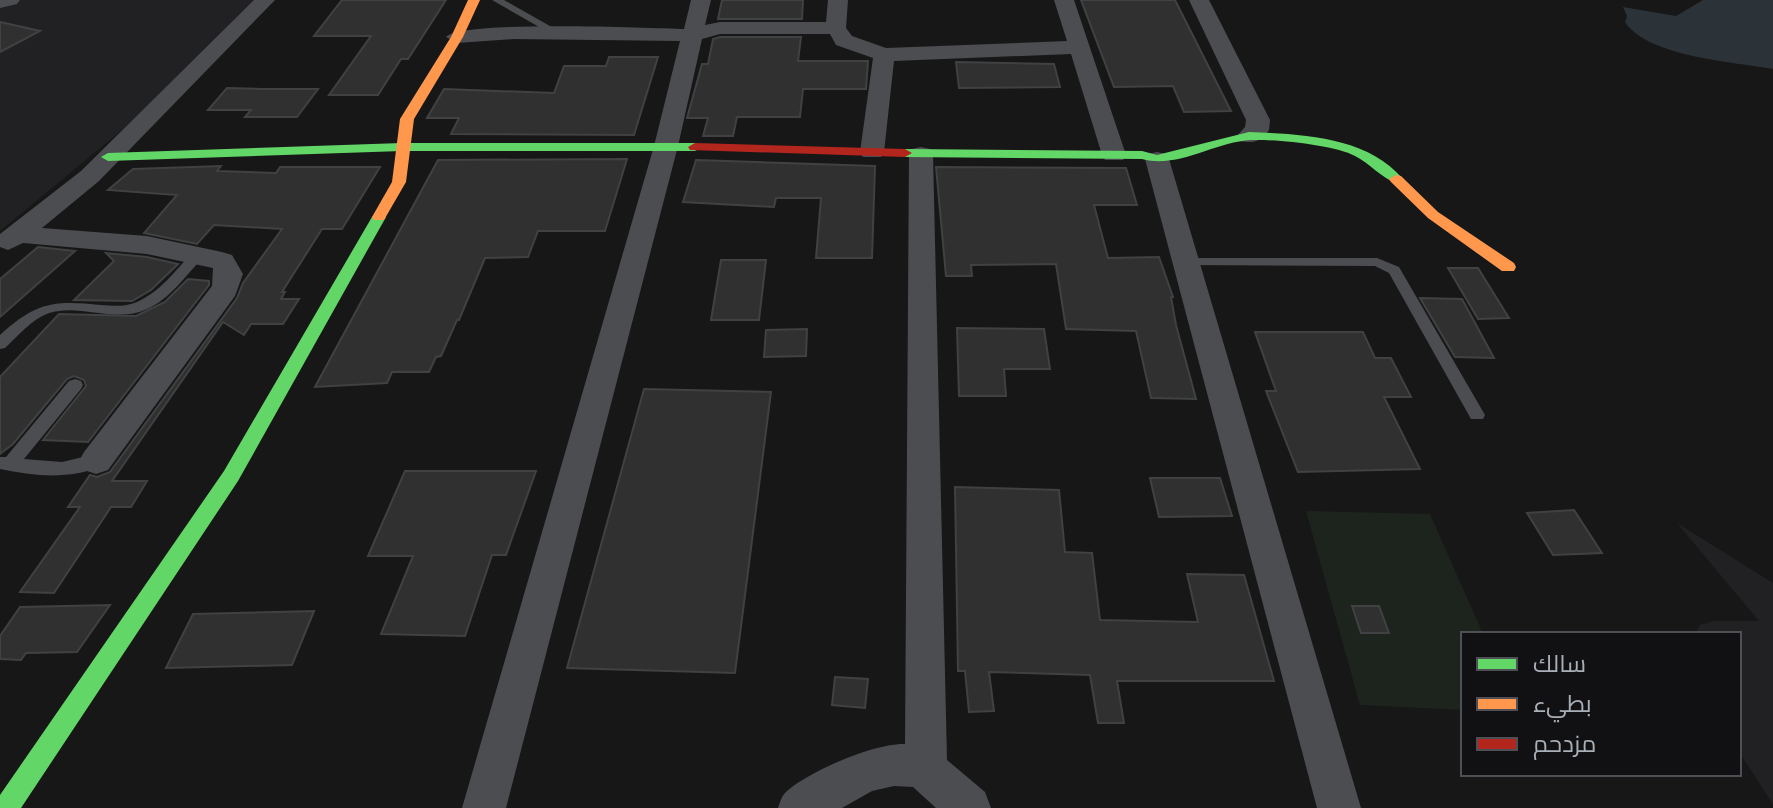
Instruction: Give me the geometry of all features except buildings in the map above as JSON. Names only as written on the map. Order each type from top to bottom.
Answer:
[{"type":"street","points":[[0,2],[10,0]]},
{"type":"street","points":[[8,241],[90,176],[265,0]]},
{"type":"street","points":[[6,808],[231,476],[399,182],[407,119],[457,37],[474,0]]},
{"type":"street","points":[[484,808],[666,146],[701,0]]},
{"type":"street","points":[[838,0],[836,28],[844,40],[884,55],[1078,47]]},
{"type":"street","points":[[1064,0],[1114,155]]},
{"type":"street","points":[[1199,0],[1258,120],[1257,130],[1249,136]]},
{"type":"street","points":[[457,37],[486,33],[692,35],[720,28],[836,28]]},
{"type":"street","points":[[872,152],[884,55]]},
{"type":"street","points":[[108,157],[402,147],[666,146],[921,154],[1142,155],[1157,159],[1249,136],[1320,142],[1355,150],[1381,165],[1433,215],[1508,267]]},
{"type":"street","points":[[921,154],[926,770]]},
{"type":"street","points":[[1157,159],[1339,808]]},
{"type":"street","points":[[8,241],[147,245],[222,261],[228,267],[230,277],[225,289],[96,461]]},
{"type":"street","points":[[800,808],[878,767],[899,763],[926,770],[969,808]]},
{"type":"lane","points":[[497,0],[559,34]]},
{"type":"lane","points":[[0,344],[27,320],[50,308],[139,308],[154,299],[197,256]]},
{"type":"lane","points":[[1188,262],[1377,262],[1394,270],[1477,415]]},
{"type":"lane","points":[[6,463],[75,385]]},
{"type":"lane","points":[[6,463],[56,469],[84,468],[96,461]]},
{"type":"shaded area","points":[[0,0],[256,0],[122,130],[0,231]]},
{"type":"shaded area","points":[[1703,0],[1773,0],[1773,69],[1672,50],[1636,34],[1625,22],[1627,16],[1623,7],[1676,16]]},
{"type":"shaded area","points":[[1306,511],[1430,514],[1482,632],[1461,632],[1461,710],[1360,705]]},
{"type":"shaded area","points":[[1677,523],[1773,583],[1773,804],[1741,755],[1741,632],[1697,630],[1700,625],[1713,621],[1759,621]]},
{"type":"traffic: fast","points":[[905,153],[1142,155],[1157,159],[1249,136],[1291,138],[1355,150],[1381,165],[1396,179]]},
{"type":"traffic: fast","points":[[108,157],[402,147],[695,147]]},
{"type":"traffic: fast","points":[[6,808],[231,476],[379,217]]},
{"type":"traffic: slow","points":[[379,217],[399,182],[407,119],[457,37],[474,0]]},
{"type":"traffic: slow","points":[[1396,179],[1433,215],[1508,267]]},
{"type":"traffic: jam","points":[[695,147],[905,153]]}]
